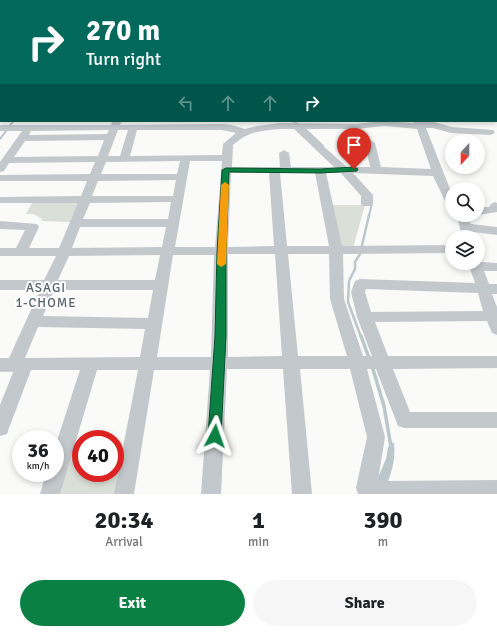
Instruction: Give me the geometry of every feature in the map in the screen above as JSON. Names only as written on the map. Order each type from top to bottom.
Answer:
[{"type":"street","points":[[385,124],[392,122]]},
{"type":"street","points":[[22,138],[133,128],[234,127],[248,130],[273,127],[301,127],[321,124],[363,127],[385,124],[434,123],[450,130],[490,132]]},
{"type":"street","points":[[419,124],[445,193]]},
{"type":"street","points":[[211,494],[221,328],[221,252],[226,164],[228,144],[234,127]]},
{"type":"street","points":[[301,127],[367,195],[367,204]]},
{"type":"street","points":[[0,128],[114,129]]},
{"type":"street","points":[[0,169],[29,128]]},
{"type":"street","points":[[124,159],[133,128]]},
{"type":"street","points":[[0,428],[13,364],[64,252],[114,129]]},
{"type":"street","points":[[370,143],[376,170]]},
{"type":"street","points":[[284,153],[286,170]]},
{"type":"street","points":[[7,160],[186,158],[274,170],[320,171],[343,169],[437,173]]},
{"type":"street","points":[[124,494],[148,364],[166,252],[186,158]]},
{"type":"street","points":[[274,170],[302,494]]},
{"type":"street","points":[[320,171],[328,204],[336,251],[337,299],[357,363],[376,437],[364,491],[497,490]]},
{"type":"street","points":[[0,178],[182,177]]},
{"type":"street","points":[[0,200],[178,199]]},
{"type":"street","points":[[485,210],[495,209],[495,206]]},
{"type":"street","points":[[76,223],[172,223]]},
{"type":"street","points":[[0,225],[32,228],[20,252]]},
{"type":"street","points":[[485,231],[497,231]]},
{"type":"street","points":[[0,252],[221,252],[445,249]]},
{"type":"street","points":[[485,265],[497,267]]},
{"type":"street","points":[[365,317],[496,320],[490,288],[480,270]]},
{"type":"street","points":[[490,288],[360,284],[358,292],[365,317],[404,420],[497,420]]},
{"type":"street","points":[[0,285],[161,285]]},
{"type":"street","points":[[33,320],[154,324]]},
{"type":"street","points":[[13,364],[497,362]]},
{"type":"street","points":[[50,494],[90,364]]},
{"type":"shaded area","points":[[33,201],[77,201],[79,204],[70,222],[42,221],[42,219],[34,214],[26,214]]},
{"type":"shaded area","points":[[333,205],[365,205],[353,248],[339,248]]},
{"type":"shaded area","points":[[394,442],[393,462],[385,488],[382,494],[371,494],[386,459],[388,447]]},
{"type":"shaded area","points":[[67,451],[72,451],[72,482],[120,482],[118,494],[56,494],[59,482],[64,482],[64,463]]},
{"type":"shaded area","points":[[124,451],[126,451],[124,462]]},
{"type":"waterway","points":[[0,139],[12,123]]},
{"type":"waterway","points":[[303,127],[323,146]]},
{"type":"waterway","points":[[369,216],[372,203]]},
{"type":"waterway","points":[[361,337],[348,302],[349,281],[355,269],[355,262],[360,254],[369,215]]},
{"type":"waterway","points":[[361,336],[369,358]]},
{"type":"waterway","points":[[372,366],[384,406],[391,447]]},
{"type":"waterway","points":[[0,370],[16,370]]},
{"type":"slow traffic","points":[[221,264],[225,185]]},
{"type":"district","name":"ASAGI 1-CHOME","points":[[46,294]]},
{"type":"route","points":[[215,436],[221,336],[221,252],[226,170],[320,171],[354,169]]}]
